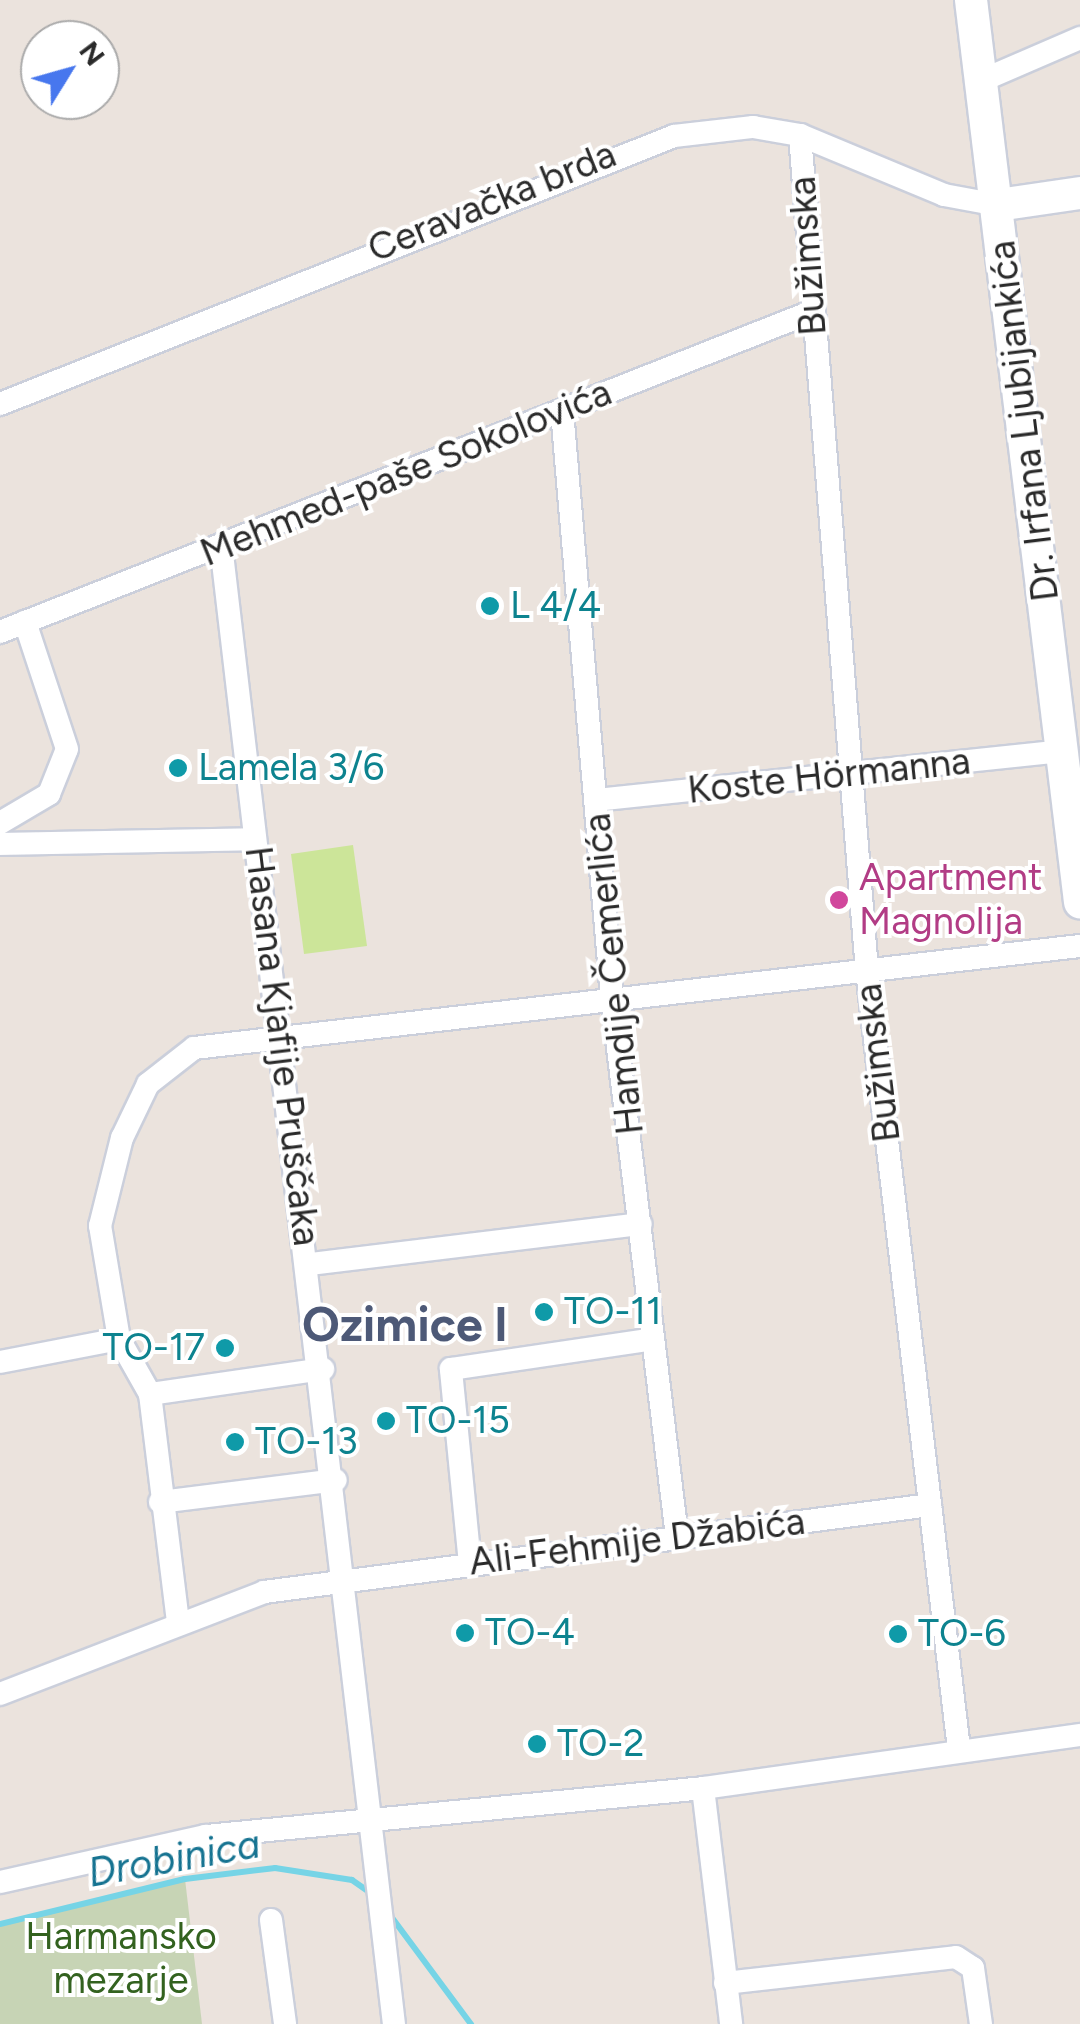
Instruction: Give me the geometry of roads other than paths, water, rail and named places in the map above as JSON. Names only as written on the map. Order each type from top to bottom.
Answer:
[{"type":"main road","name":"Dr. Irfana Ljubijankića","points":[[971,0],[1080,902]]},
{"type":"main road","points":[[998,205],[1080,193]]},
{"type":"street","points":[[983,80],[1080,38]]},
{"type":"street","name":"Ceravačka brda","points":[[0,404],[629,146],[753,127],[800,136],[944,196],[998,205]]},
{"type":"street","name":"Bužimska","points":[[800,136],[811,312],[867,971],[959,1750]]},
{"type":"street","name":"Mehmed-paše Sokolovića","points":[[0,632],[811,312]]},
{"type":"street","name":"Hamdije Čemerlića","points":[[562,411],[612,998],[677,1537]]},
{"type":"street","name":"Hasana Kjafije Pruščaka","points":[[221,545],[278,1039],[336,1480],[394,2024]]},
{"type":"street","points":[[0,824],[49,794],[67,749],[25,622]]},
{"type":"street","name":"Koste Hörmanna","points":[[596,800],[1062,751]]},
{"type":"street","points":[[0,844],[255,839]]},
{"type":"street","points":[[178,1623],[160,1502],[150,1394],[119,1339],[100,1226],[122,1138],[170,1062],[194,1048],[1080,946]]},
{"type":"street","points":[[310,1264],[641,1224]]},
{"type":"street","points":[[0,1362],[119,1339]]},
{"type":"street","points":[[470,1564],[451,1369],[653,1339]]},
{"type":"street","points":[[150,1394],[323,1370]]},
{"type":"street","points":[[160,1502],[336,1480]]},
{"type":"street","name":"Ali-Fehmije Džabića","points":[[0,1694],[264,1592],[344,1578],[930,1504]]},
{"type":"street","points":[[0,1882],[143,1846],[703,1788],[1080,1735]]},
{"type":"street","points":[[703,1788],[731,2024]]},
{"type":"street","points":[[271,1920],[285,2024]]},
{"type":"street","points":[[725,1984],[956,1957],[972,1968],[981,2024]]},
{"type":"waterway","name":"Drobinica","points":[[0,1924],[185,1879],[275,1868],[352,1880],[372,1894]]},
{"type":"waterway","name":"Drobinica","points":[[390,1915],[471,2024]]},
{"type":"place","name":"L 4/4","points":[[490,606]]},
{"type":"place","name":"Lamela 3/6","points":[[178,768]]},
{"type":"place","name":"Apartment Magnolija","points":[[839,900]]},
{"type":"place","name":"TO-11","points":[[544,1312]]},
{"type":"place","name":"TO-17","points":[[225,1348]]},
{"type":"place","name":"TO-15","points":[[386,1421]]},
{"type":"place","name":"TO-13","points":[[235,1442]]},
{"type":"place","name":"TO-4","points":[[465,1633]]},
{"type":"place","name":"TO-6","points":[[898,1634]]},
{"type":"place","name":"TO-2","points":[[537,1744]]},
{"type":"district","name":"Ozimice I","points":[[405,1325]]},
{"type":"park label","name":"Harmansko mezarje","points":[[121,1959]]}]
